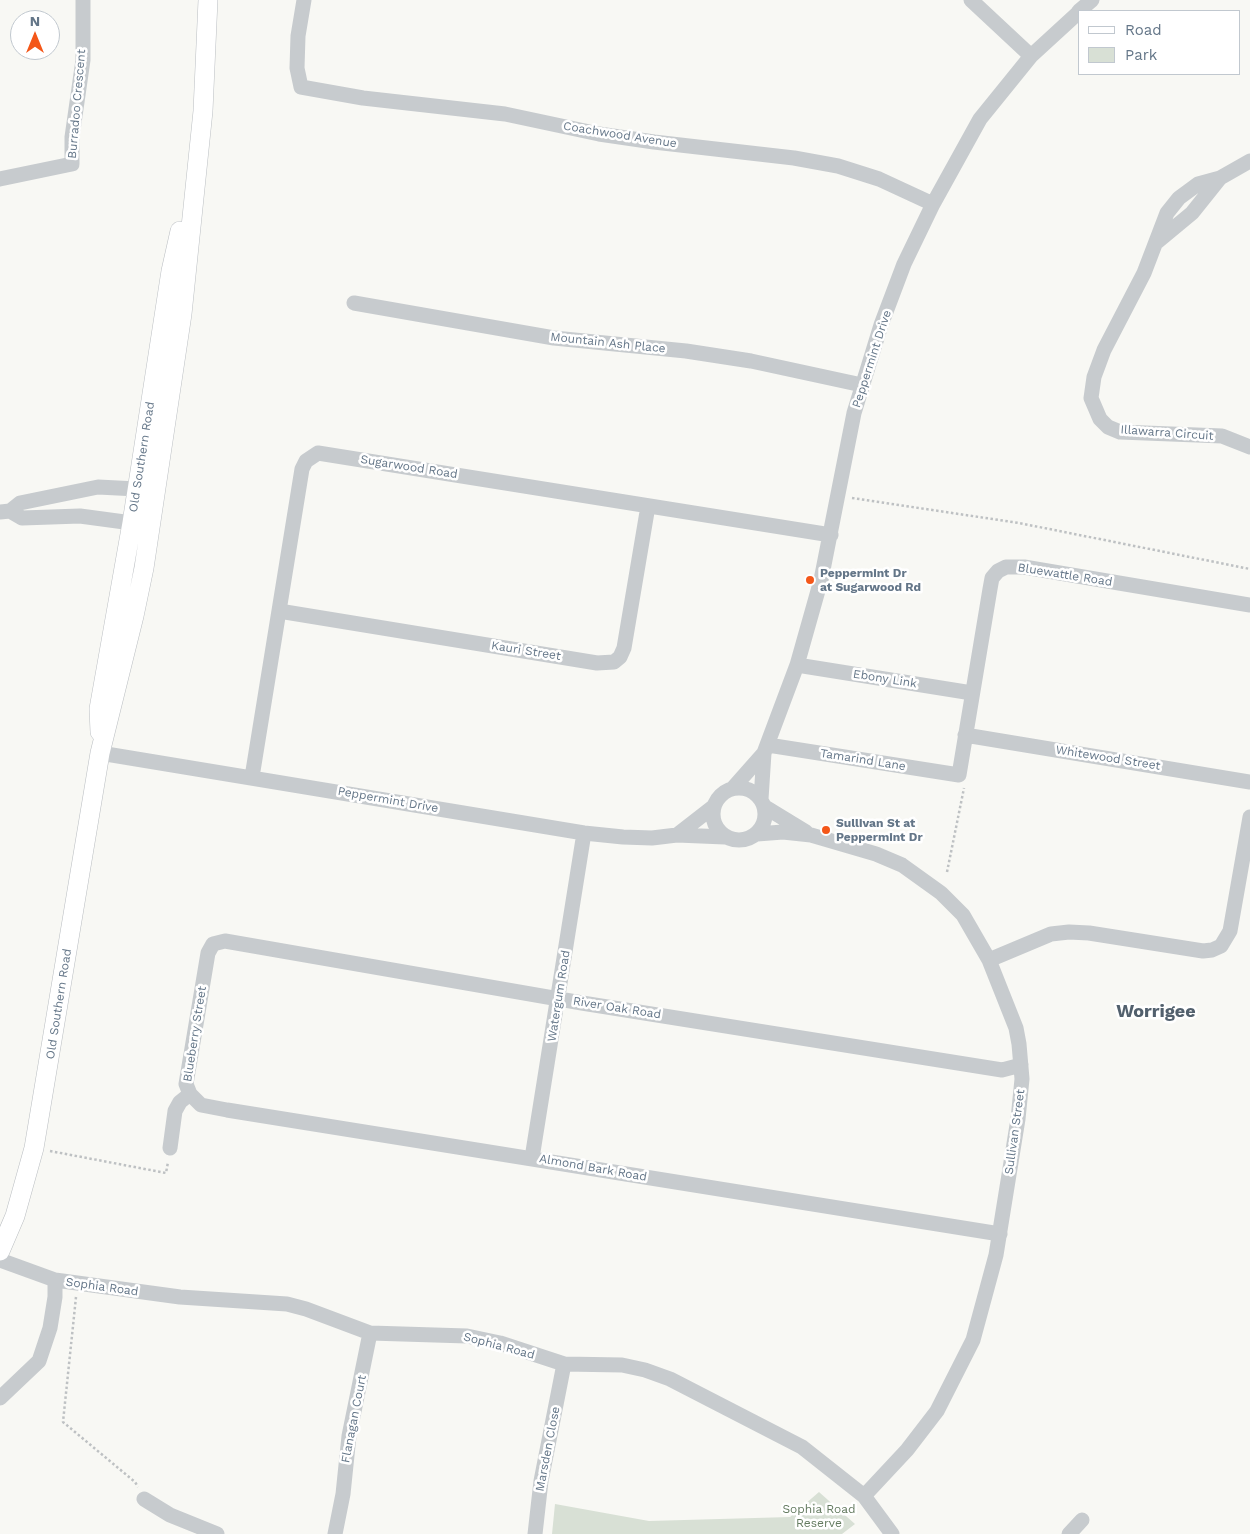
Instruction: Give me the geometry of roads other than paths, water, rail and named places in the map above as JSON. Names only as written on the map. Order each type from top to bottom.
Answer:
[{"type":"main road","name":"Old Southern Road","points":[[0,1251],[18,1208],[34,1148],[100,753],[134,616],[154,501],[182,314],[207,57],[208,0]]},
{"type":"main road","name":"Old Southern Road","points":[[100,753],[99,709],[132,523],[171,271],[196,163]]},
{"type":"street","name":"Burradoo Crescent","points":[[0,179],[72,164],[72,137],[83,60],[82,0]]},
{"type":"street","name":"Coachwood Avenue","points":[[304,0],[298,36],[297,68],[301,87],[363,98],[505,114],[636,139],[794,158],[838,166],[879,178],[933,204]]},
{"type":"street","points":[[971,0],[1031,56]]},
{"type":"street","name":"Peppermint Drive","points":[[1081,10],[1092,0]]},
{"type":"street","name":"Peppermint Drive","points":[[763,803],[766,749],[797,665],[831,535],[845,452],[862,385],[904,264],[933,204],[980,119],[1031,56],[1078,13]]},
{"type":"street","name":"Illawarra Circuit","points":[[1250,161],[1220,178],[1198,184],[1180,198],[1167,214],[1157,242],[1104,350],[1092,388],[1091,398],[1095,411],[1108,427],[1120,432],[1222,436],[1250,447]]},
{"type":"street","name":"Illawarra Circuit","points":[[1157,242],[1192,213],[1220,178]]},
{"type":"street","points":[[1180,198],[1192,213]]},
{"type":"street","name":"Mountain Ash Place","points":[[354,303],[554,338],[686,351],[732,358],[862,385]]},
{"type":"street","name":"Sugarwood Road","points":[[252,777],[302,469],[306,461],[318,453],[831,535]]},
{"type":"street","points":[[110,487],[137,489],[154,501],[132,523],[80,516],[22,518],[5,511],[20,504],[73,491],[110,487]]},
{"type":"street","name":"Kauri Street","points":[[279,610],[597,663],[614,662],[620,657],[624,648],[648,506]]},
{"type":"street","name":"Bluewattle Road","points":[[959,775],[992,578],[998,571],[1006,568],[1024,568],[1250,605]]},
{"type":"street","name":"Ebony Link","points":[[797,665],[972,693]]},
{"type":"street","name":"Whitewood Street","points":[[965,735],[1250,782]]},
{"type":"street","name":"Peppermint Drive","points":[[733,788],[766,749]]},
{"type":"street","name":"Tamarind Lane","points":[[766,749],[959,775]]},
{"type":"street","name":"Peppermint Drive","points":[[100,753],[584,833],[652,838],[676,835],[725,837]]},
{"type":"street","points":[[676,835],[713,807],[720,795],[733,788],[749,789],[763,803],[765,821],[757,834],[742,840],[725,837],[714,824],[713,807]]},
{"type":"street","name":"Sullivan Street","points":[[763,803],[812,835]]},
{"type":"street","points":[[989,960],[1051,934],[1070,932],[1089,933],[1203,951],[1221,946],[1230,931],[1250,817]]},
{"type":"street","name":"Sullivan Street","points":[[757,834],[783,832],[812,835],[876,854],[902,865],[923,878],[963,915],[989,960],[1016,1028],[1021,1065],[1021,1097],[1000,1234],[987,1294],[974,1340],[957,1375],[931,1419],[907,1450],[864,1496]]},
{"type":"street","name":"Watergum Road","points":[[532,1158],[584,833]]},
{"type":"street","name":"River Oak Road","points":[[213,944],[225,941],[558,998],[1002,1070],[1021,1065]]},
{"type":"street","name":"Blueberry Street","points":[[170,1148],[175,1111],[180,1102],[190,1094],[186,1084],[208,953],[213,944]]},
{"type":"street","name":"Almond Bark Road","points":[[190,1094],[201,1105],[227,1110],[1000,1234]]},
{"type":"street","name":"Sophia Road","points":[[0,1260],[55,1280],[180,1297],[292,1305],[370,1333],[467,1336],[500,1343],[564,1364],[622,1365],[645,1370],[670,1379],[802,1447],[864,1496],[892,1534]]},
{"type":"street","points":[[0,1398],[39,1361],[50,1328],[55,1296],[55,1280]]},
{"type":"street","name":"Flanagan Court","points":[[335,1534],[343,1494],[349,1436],[370,1333]]},
{"type":"street","name":"Marsden Close","points":[[535,1534],[538,1499],[564,1364]]},
{"type":"street","points":[[144,1499],[170,1515],[217,1534]]},
{"type":"street","points":[[1069,1534],[1082,1520]]},
{"type":"place","name":"Peppermint Dr at Sugarwood Rd","points":[[810,580]]},
{"type":"place","name":"Sullivan St at Peppermint Dr","points":[[826,830]]},
{"type":"district","name":"Worrigee","points":[[1156,1012]]},
{"type":"park label","name":"Sophia Road Reserve","points":[[819,1516]]}]
